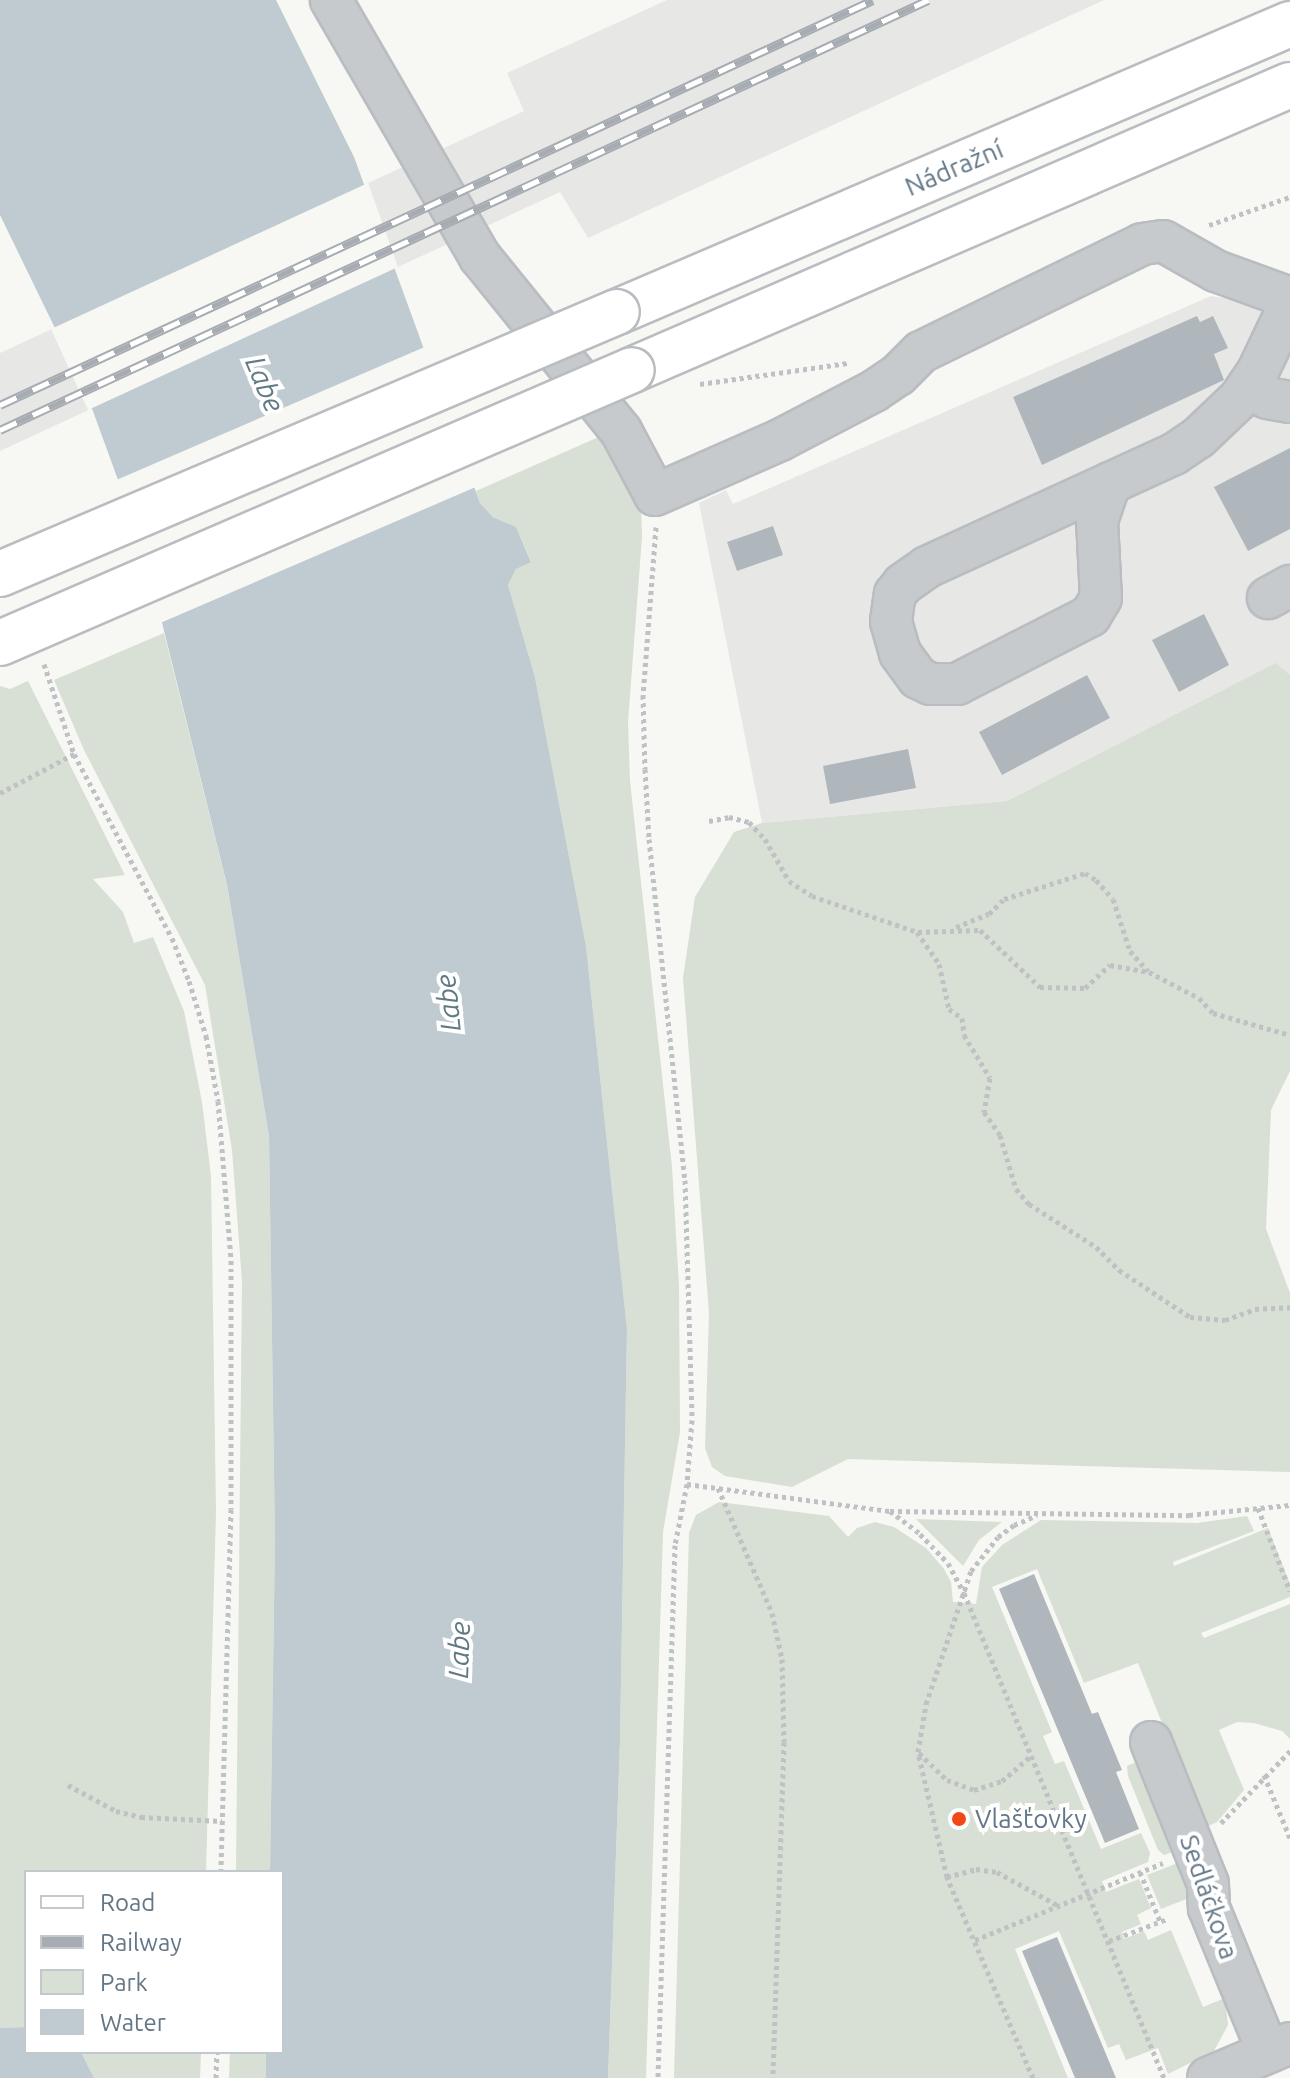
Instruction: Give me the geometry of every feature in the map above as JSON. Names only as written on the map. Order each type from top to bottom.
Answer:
[{"type":"main road","name":"Nádražní","points":[[0,574],[1290,24]]},
{"type":"main road","points":[[0,643],[1290,85]]},
{"type":"street","points":[[331,0],[480,257],[621,431],[655,495],[780,440],[874,391],[898,375],[921,352],[1142,244],[1163,241],[1216,271],[1290,298]]},
{"type":"street","points":[[1110,483],[1097,520],[1101,598],[1090,616],[957,684],[931,684],[918,678],[900,653],[891,621],[895,594],[903,584],[927,567],[1110,483],[1174,454],[1198,438],[1219,421],[1248,386],[1290,304]]},
{"type":"street","points":[[1248,386],[1267,398],[1290,402]]},
{"type":"street","name":"Sedláčkova","points":[[1151,1742],[1206,1838],[1209,1908],[1279,2048],[1208,2078]]},
{"type":"path","points":[[1163,241],[1290,197]]},
{"type":"path","points":[[688,386],[859,361]]},
{"type":"path","points":[[655,495],[657,516],[643,695],[645,769],[649,839],[685,1180],[692,1328],[692,1420],[687,1484],[675,1545],[658,2078]]},
{"type":"path","points":[[0,793],[74,754],[172,938],[206,1036],[218,1101],[231,1260],[231,1509],[221,1870]]},
{"type":"path","points":[[709,821],[729,817],[749,822],[765,839],[789,881],[812,896],[917,932],[980,930],[1040,987],[1085,988],[1110,965],[1149,972],[1199,998],[1213,1013],[1290,1035]]},
{"type":"path","points":[[952,930],[989,914],[1004,899],[1085,873],[1113,899],[1130,951],[1149,972]]},
{"type":"path","points":[[917,932],[939,964],[949,1009],[962,1018],[964,1035],[990,1078],[984,1112],[1000,1135],[1016,1189],[1029,1204],[1096,1247],[1119,1270],[1190,1317],[1225,1320],[1255,1309],[1290,1307]]},
{"type":"path","points":[[687,1484],[890,1511],[1189,1515],[1290,1505]]},
{"type":"path","points":[[718,1488],[772,1613],[782,1659],[784,1742],[773,2078]]},
{"type":"path","points":[[1258,1508],[1290,1591]]},
{"type":"path","points":[[890,1511],[920,1534],[948,1563],[964,1593],[1164,2078]]},
{"type":"path","points":[[1033,2078],[947,1877],[918,1752],[926,1704],[971,1571],[985,1550],[1014,1525],[1037,1515]]},
{"type":"path","points":[[957,1612],[972,1613]]},
{"type":"path","points":[[975,1940],[1140,1872],[1206,1838],[1290,1751]]},
{"type":"path","points":[[918,1752],[947,1780],[974,1790],[1002,1781],[1032,1755]]},
{"type":"path","points":[[1264,1775],[1290,1838]]},
{"type":"path","points":[[68,1785],[116,1811],[141,1817],[222,1821]]},
{"type":"path","points":[[947,1877],[976,1869],[997,1872],[1058,1905]]},
{"type":"path","points":[[1109,1941],[1163,1920],[1140,1872]]},
{"type":"path","points":[[216,2078],[217,2054]]},
{"type":"shaded area","points":[[667,0],[1104,0],[588,238],[560,192],[0,451],[0,353],[524,111],[507,73]]},
{"type":"shaded area","points":[[1211,296],[1271,306],[1290,314],[1290,675],[1276,664],[1007,801],[762,823],[699,503],[726,490],[733,504]]},
{"type":"green space","points":[[610,432],[641,509],[642,537],[628,722],[630,781],[672,1167],[679,1286],[680,1432],[663,1532],[646,2078],[608,2078],[620,1741],[627,1329],[586,946],[535,677],[508,585],[516,569],[531,561],[516,527],[493,517],[480,503],[476,491]]},
{"type":"green space","points":[[164,633],[227,886],[269,1136],[275,1540],[270,1870],[236,1870],[242,1281],[232,1150],[205,985],[84,750],[54,680]]},
{"type":"green space","points":[[1276,663],[1290,675],[1290,1071],[1271,1110],[1266,1229],[1290,1293],[1290,1472],[848,1459],[792,1487],[725,1476],[712,1467],[705,1448],[709,1313],[683,978],[695,897],[734,832],[762,823],[1007,801]]},
{"type":"green space","points":[[28,681],[125,875],[93,879],[123,912],[134,943],[153,937],[184,1011],[202,1102],[211,1176],[216,1512],[206,1870],[24,1870],[24,2027],[0,2028],[0,686],[10,689]]},
{"type":"green space","points":[[719,1502],[829,1516],[848,1537],[857,1528],[875,1522],[894,1527],[926,1548],[944,1569],[951,1582],[953,1602],[976,1604],[982,1567],[1002,1545],[1041,1520],[1197,1523],[1247,1516],[1254,1531],[1173,1562],[1174,1566],[1268,1528],[1290,1584],[1290,1597],[1201,1633],[1204,1638],[1290,1604],[1290,1739],[1282,1731],[1254,1723],[1237,1722],[1219,1730],[1244,1790],[1217,1822],[1204,1828],[1138,1663],[1084,1683],[1037,1569],[992,1587],[1052,1732],[1043,1736],[1055,1764],[1064,1761],[1101,1849],[1141,1833],[1150,1853],[1148,1862],[1102,1881],[1106,1892],[1139,1879],[1151,1908],[1137,1915],[1141,1924],[1122,1932],[1124,1939],[1144,1931],[1148,1940],[1171,1930],[1203,2007],[1225,1998],[1228,2025],[1214,2051],[1168,2074],[1158,2048],[1126,2060],[1119,2044],[1108,2048],[1059,1931],[1015,1949],[1068,2078],[674,2078],[689,1533],[696,1515]]},
{"type":"green space","points":[[916,1519],[1002,1522],[979,1540],[963,1566]]},
{"type":"green space","points":[[1143,1759],[1177,1850],[1164,1855],[1158,1850],[1128,1776],[1127,1766]]},
{"type":"green space","points":[[1183,1861],[1199,1894],[1161,1909],[1147,1875]]},
{"type":"green space","points":[[82,2054],[201,2054],[200,2078],[94,2078]]},
{"type":"green space","points":[[230,2054],[266,2054],[266,2078],[229,2078]]},
{"type":"water","name":"Labe","points":[[0,0],[276,0],[354,157],[480,503],[493,517],[516,527],[531,562],[516,569],[508,585],[535,677],[586,946],[627,1329],[620,1741],[608,2078],[266,2078],[266,2054],[284,2054],[284,1870],[270,1870],[275,1540],[269,1136],[227,885],[145,554],[86,392],[0,215]]},
{"type":"water","points":[[24,2027],[24,2054],[82,2054],[94,2078],[0,2078],[0,2028]]},
{"type":"pier","points":[[368,183],[398,267],[88,410],[51,329]]},
{"type":"pier","points":[[427,346],[478,486],[158,624],[141,555],[114,481]]},
{"type":"building","points":[[1197,316],[1200,322],[1213,316],[1228,348],[1214,354],[1224,380],[1042,465],[1013,397]]},
{"type":"building","points":[[1290,448],[1290,529],[1248,551],[1214,487]]},
{"type":"building","points":[[773,526],[783,555],[737,571],[727,542]]},
{"type":"building","points":[[1204,614],[1229,665],[1179,692],[1152,640]]},
{"type":"building","points":[[1087,675],[1110,718],[1002,775],[979,732]]},
{"type":"building","points":[[908,749],[916,788],[830,804],[823,766]]},
{"type":"building","points":[[1034,1574],[1092,1714],[1098,1712],[1122,1770],[1116,1772],[1139,1829],[1105,1843],[999,1589]]},
{"type":"building","points":[[1057,1937],[1116,2078],[1075,2078],[1022,1951]]},
{"type":"railway","points":[[0,405],[873,0]]},
{"type":"railway","points":[[0,430],[928,0]]},
{"type":"place","name":"Vlašťovky","points":[[959,1819]]}]
